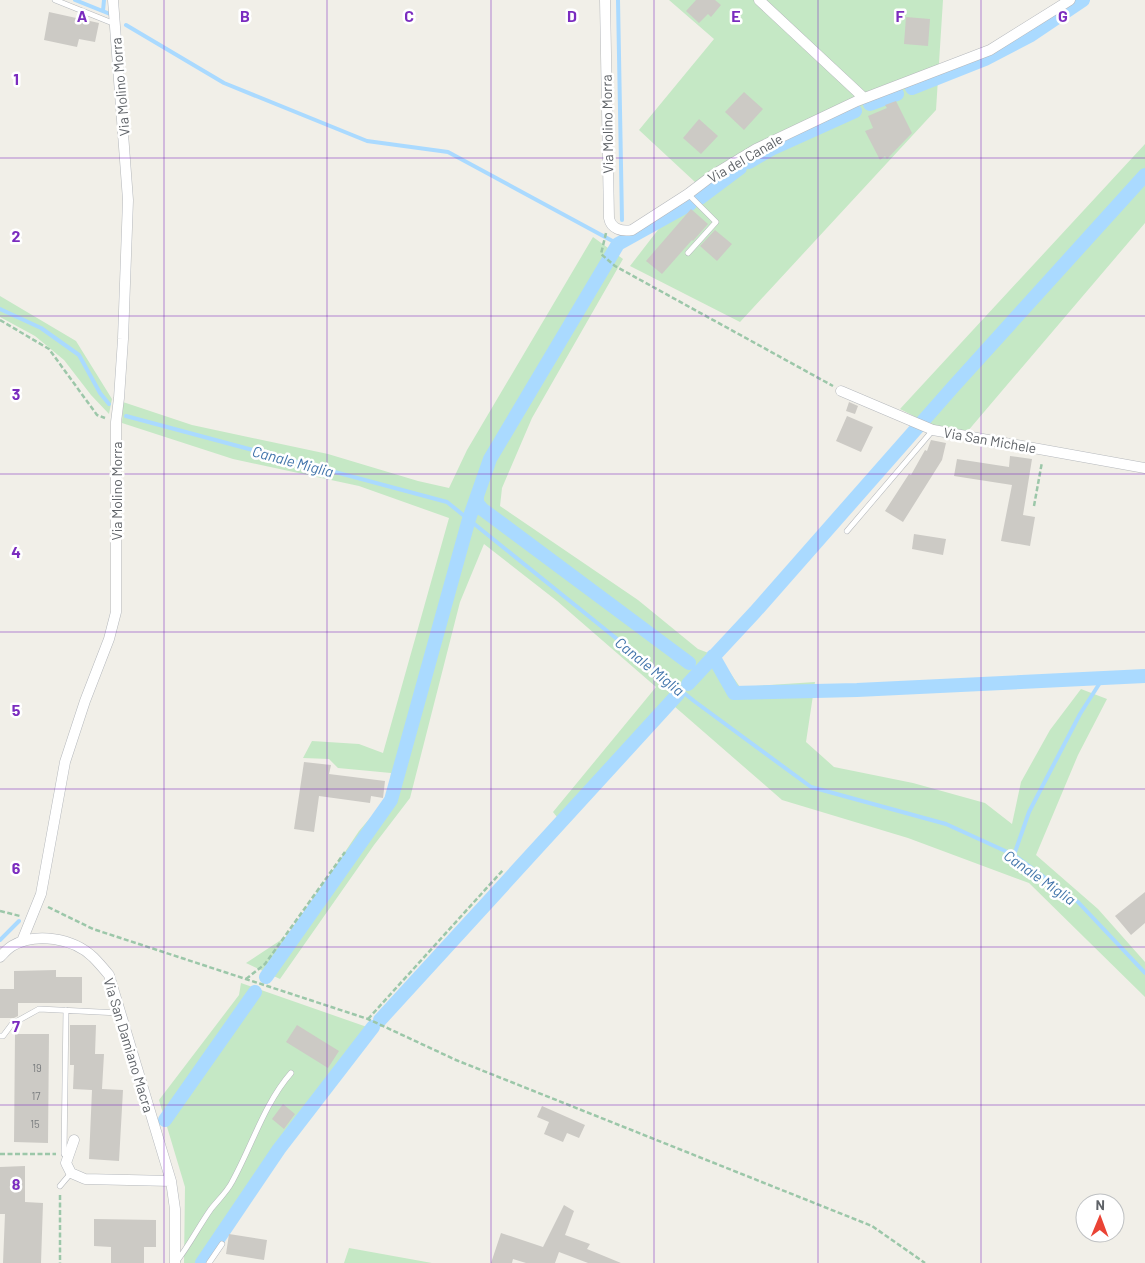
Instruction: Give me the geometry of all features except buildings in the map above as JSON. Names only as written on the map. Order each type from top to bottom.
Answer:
[{"type":"street","name":"Via Molino Morra","points":[[22,941],[41,894],[65,762],[84,701],[109,639],[116,612],[116,422],[120,398],[128,200],[113,0]]},
{"type":"street","name":"Via Molino Morra","points":[[604,0],[609,218],[610,223],[615,228],[632,230]]},
{"type":"street","points":[[758,0],[864,98]]},
{"type":"street","name":"Via del Canale","points":[[632,230],[756,148],[864,98],[990,50],[1070,0]]},
{"type":"street","name":"Via San Michele","points":[[841,391],[930,429],[1145,468]]},
{"type":"street","name":"Via San Damiano Macra","points":[[22,941],[38,938],[52,939],[74,946],[92,956],[109,975],[171,1181],[175,1209],[175,1263]]},
{"type":"street","points":[[0,957],[10,947],[22,941]]},
{"type":"street","points":[[74,1140],[66,1154],[66,1163],[71,1173],[85,1179],[171,1181]]},
{"type":"lane","points":[[55,0],[115,24]]},
{"type":"lane","points":[[688,194],[716,222],[688,253]]},
{"type":"lane","points":[[848,531],[930,429]]},
{"type":"lane","points":[[0,1036],[3,1036],[12,1024],[39,1009],[119,1013]]},
{"type":"lane","points":[[57,1154],[66,1154],[66,1010]]},
{"type":"lane","points":[[175,1263],[211,1209],[232,1184],[262,1120],[283,1081],[291,1073]]},
{"type":"lane","points":[[60,1186],[71,1173]]},
{"type":"lane","points":[[209,1263],[222,1244]]},
{"type":"path","points":[[607,232],[601,254],[614,266],[841,391]]},
{"type":"path","points":[[0,320],[48,349],[97,415],[116,422]]},
{"type":"path","points":[[1034,506],[1044,450]]},
{"type":"path","points":[[246,979],[265,964],[345,852]]},
{"type":"path","points":[[368,1019],[503,870]]},
{"type":"path","points":[[38,902],[93,929],[368,1019],[456,1060],[872,1226],[925,1263]]},
{"type":"path","points":[[0,911],[31,919]]},
{"type":"path","points":[[0,1154],[57,1154]]},
{"type":"path","points":[[60,1186],[60,1263]]},
{"type":"green space","points":[[669,0],[943,0],[936,110],[740,322],[630,266],[695,182],[639,130],[714,39]]},
{"type":"green space","points":[[1145,144],[1145,223],[967,432],[937,428],[900,409]]},
{"type":"green space","points":[[593,237],[623,259],[532,418],[502,488],[500,506],[638,600],[698,649],[719,657],[740,687],[815,682],[806,742],[834,767],[913,783],[985,803],[1012,824],[1021,782],[1050,730],[1081,689],[1107,699],[1078,755],[1036,855],[1098,909],[1145,962],[1145,997],[1029,883],[908,838],[782,800],[674,706],[565,827],[553,812],[656,687],[557,601],[484,544],[460,602],[410,798],[374,845],[280,979],[246,963],[290,934],[359,831],[388,797],[391,773],[338,768],[329,759],[303,758],[312,741],[359,744],[383,753],[449,518],[359,486],[233,459],[122,423],[123,402],[192,425],[328,454],[418,481],[449,488],[467,450]]},
{"type":"green space","points":[[0,296],[76,341],[112,399],[109,414],[91,395],[64,360],[35,336],[0,317]]},
{"type":"green space","points":[[241,983],[367,1027],[196,1263],[184,1263],[185,1187],[159,1100],[239,995]]},
{"type":"green space","points":[[349,1248],[432,1263],[344,1263]]},
{"type":"waterway","points":[[75,0],[110,14]]},
{"type":"waterway","points":[[103,11],[104,0]]},
{"type":"waterway","points":[[618,0],[622,220]]},
{"type":"waterway","points":[[912,88],[985,59],[1031,35],[1083,0]]},
{"type":"waterway","points":[[126,25],[224,83],[367,141],[448,152],[618,244]]},
{"type":"waterway","points":[[870,104],[897,94]]},
{"type":"waterway","points":[[749,162],[773,148],[855,111]]},
{"type":"waterway","points":[[700,198],[740,168]]},
{"type":"waterway","points":[[688,684],[755,612],[953,387],[1145,175]]},
{"type":"waterway","points":[[266,977],[391,800],[469,519],[490,459],[618,244],[690,204]]},
{"type":"waterway","name":"Canale Miglia","points":[[0,309],[41,328],[79,355],[100,393],[109,404]]},
{"type":"waterway","name":"Canale Miglia","points":[[126,416],[447,502],[694,701],[811,787],[946,824],[1014,855],[1078,902],[1145,973]]},
{"type":"waterway","points":[[477,497],[477,503],[482,509],[689,663]]},
{"type":"waterway","points":[[713,656],[734,693],[857,690],[1145,676]]},
{"type":"waterway","points":[[1014,855],[1029,812],[1080,714],[1103,678]]},
{"type":"waterway","points":[[380,1020],[678,694]]},
{"type":"waterway","points":[[0,940],[19,921]]},
{"type":"waterway","points":[[165,1120],[255,992]]},
{"type":"waterway","points":[[202,1263],[279,1149],[373,1027]]}]
